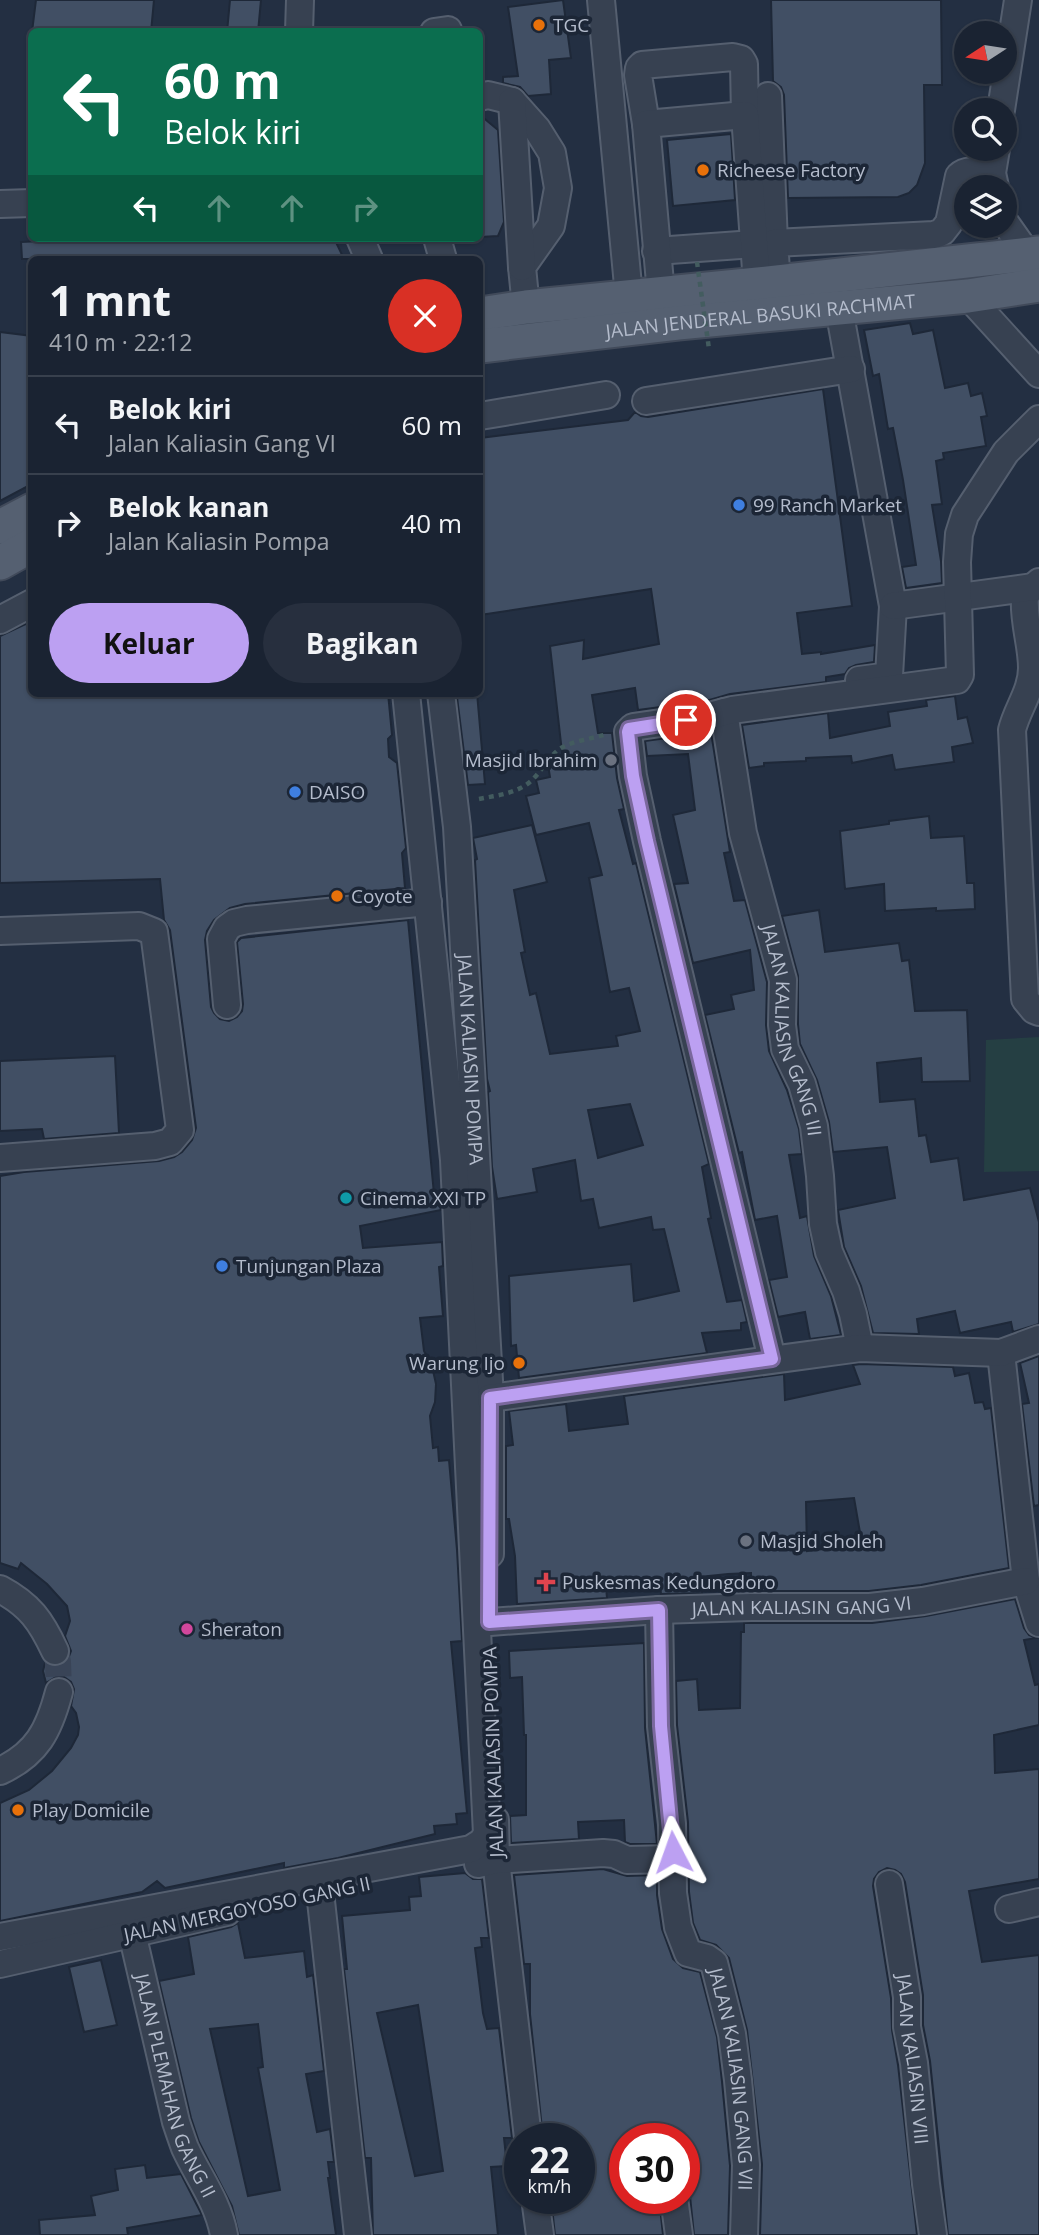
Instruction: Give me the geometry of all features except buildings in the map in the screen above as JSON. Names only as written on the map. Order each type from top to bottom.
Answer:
[{"type":"main road","name":"JALAN JENDERAL BASUKI RACHMAT","points":[[483,314],[767,283],[1035,264]]},
{"type":"main road","name":"JALAN JENDERAL BASUKI RACHMAT","points":[[483,346],[678,323],[968,296],[1035,264]]},
{"type":"main road","points":[[0,509],[28,504]]},
{"type":"main road","points":[[0,527],[28,512]]},
{"type":"main road","points":[[0,563],[28,547]]},
{"type":"street","points":[[299,28],[300,0]]},
{"type":"street","points":[[601,0],[645,295]]},
{"type":"street","points":[[1003,98],[1017,0]]},
{"type":"street","points":[[645,295],[656,251],[646,124],[638,75],[642,65],[733,57],[741,59],[744,64],[745,115],[767,283]]},
{"type":"street","points":[[483,96],[512,101],[537,129],[552,153],[558,188],[551,226],[522,267]]},
{"type":"street","points":[[764,244],[768,96]]},
{"type":"street","points":[[512,101],[526,307]]},
{"type":"street","points":[[646,124],[745,115]]},
{"type":"street","points":[[656,251],[933,235],[942,232],[949,223],[958,176],[969,171],[994,170]]},
{"type":"street","points":[[0,204],[28,203]]},
{"type":"street","points":[[1016,238],[1035,264]]},
{"type":"street","points":[[968,296],[1039,374]]},
{"type":"street","points":[[839,309],[893,606],[888,676]]},
{"type":"street","points":[[646,401],[851,369]]},
{"type":"street","points":[[483,416],[606,395]]},
{"type":"street","points":[[772,1359],[647,841],[633,776],[631,734],[724,712],[957,680],[960,675],[957,562],[959,534],[965,515],[1006,452],[1039,419]]},
{"type":"street","points":[[893,606],[1036,584]]},
{"type":"street","points":[[1036,584],[1025,597],[1024,604],[1032,668],[1030,682],[1012,730],[1027,803],[1025,999],[1039,1012]]},
{"type":"street","points":[[0,620],[28,605]]},
{"type":"street","points":[[757,696],[940,668]]},
{"type":"street","points":[[11,1948],[471,1849],[482,1842],[487,1834],[454,1160],[406,697]]},
{"type":"street","name":"JALAN KALIASIN POMPA","points":[[441,697],[454,805],[490,1398],[489,1622],[496,1860],[526,2123]]},
{"type":"street","name":"JALAN KALIASIN GANG III","points":[[724,712],[743,833],[783,980],[782,1025],[785,1049],[802,1084],[814,1126],[823,1224],[829,1252],[853,1314],[860,1348]]},
{"type":"street","points":[[227,1004],[221,939],[223,932],[234,923],[428,902]]},
{"type":"street","points":[[0,931],[139,926],[154,932],[180,1130],[170,1142],[155,1146],[0,1158]]},
{"type":"street","points":[[490,1398],[860,1348],[1001,1353],[1039,1339]]},
{"type":"street","points":[[1001,1353],[1026,1581],[1039,1623]]},
{"type":"street","name":"JALAN KALIASIN GANG VI","points":[[489,1622],[659,1610],[870,1607],[923,1601],[1026,1581]]},
{"type":"street","points":[[0,1589],[25,1605],[43,1626],[55,1651]]},
{"type":"street","name":"JALAN KALIASIN GANG VII","points":[[659,1610],[661,1726],[672,1824],[673,1893],[678,1927],[688,1953],[708,1958],[714,1963],[732,2034],[745,2147],[744,2235]]},
{"type":"street","points":[[0,1771],[15,1764],[36,1745],[51,1720],[59,1692]]},
{"type":"street","name":"JALAN MERGOYOSO GANG II","points":[[11,1948],[132,1933],[320,1892],[496,1860],[603,1853],[614,1854],[627,1860],[673,1859]]},
{"type":"street","name":"JALAN KALIASIN VIII","points":[[890,1884],[907,1997],[907,2027],[914,2063],[924,2173],[933,2235]]},
{"type":"street","points":[[320,1892],[358,2235]]},
{"type":"street","points":[[1009,1909],[1039,1902]]},
{"type":"street","name":"JALAN PLEMAHAN GANG II","points":[[132,1933],[176,2122],[186,2149],[221,2220],[223,2235]]},
{"type":"street","points":[[537,2214],[540,2235]]},
{"type":"street","points":[[676,2214],[678,2235]]},
{"type":"path","points":[[698,262],[709,349]]},
{"type":"path","points":[[454,805],[525,786],[549,758],[567,745],[631,734]]},
{"type":"green space","points":[[1039,1037],[1039,1171],[984,1172],[986,1040]]},
{"type":"tunnel","points":[[55,1651],[59,1692]]},
{"type":"place","name":"TGC","points":[[539,25]]},
{"type":"place","name":"Richeese Factory","points":[[703,170]]},
{"type":"place","name":"99 Ranch Market","points":[[739,505]]},
{"type":"place","name":"Masjid Ibrahim","points":[[611,760]]},
{"type":"place","name":"DAISO","points":[[295,792]]},
{"type":"place","name":"Coyote","points":[[337,896]]},
{"type":"place","name":"Cinema XXI TP","points":[[346,1198]]},
{"type":"place","name":"Tunjungan Plaza","points":[[222,1266]]},
{"type":"place","name":"Warung Ijo","points":[[519,1363]]},
{"type":"place","name":"Masjid Sholeh","points":[[746,1541]]},
{"type":"place","name":"Puskesmas Kedungdoro","points":[[546,1582]]},
{"type":"place","name":"Sheraton","points":[[187,1629]]},
{"type":"place","name":"Play Domicile","points":[[18,1810]]},
{"type":"route","points":[[673,1852],[661,1726],[659,1610],[489,1622],[490,1398],[772,1359],[633,776],[629,729],[686,720]]}]
